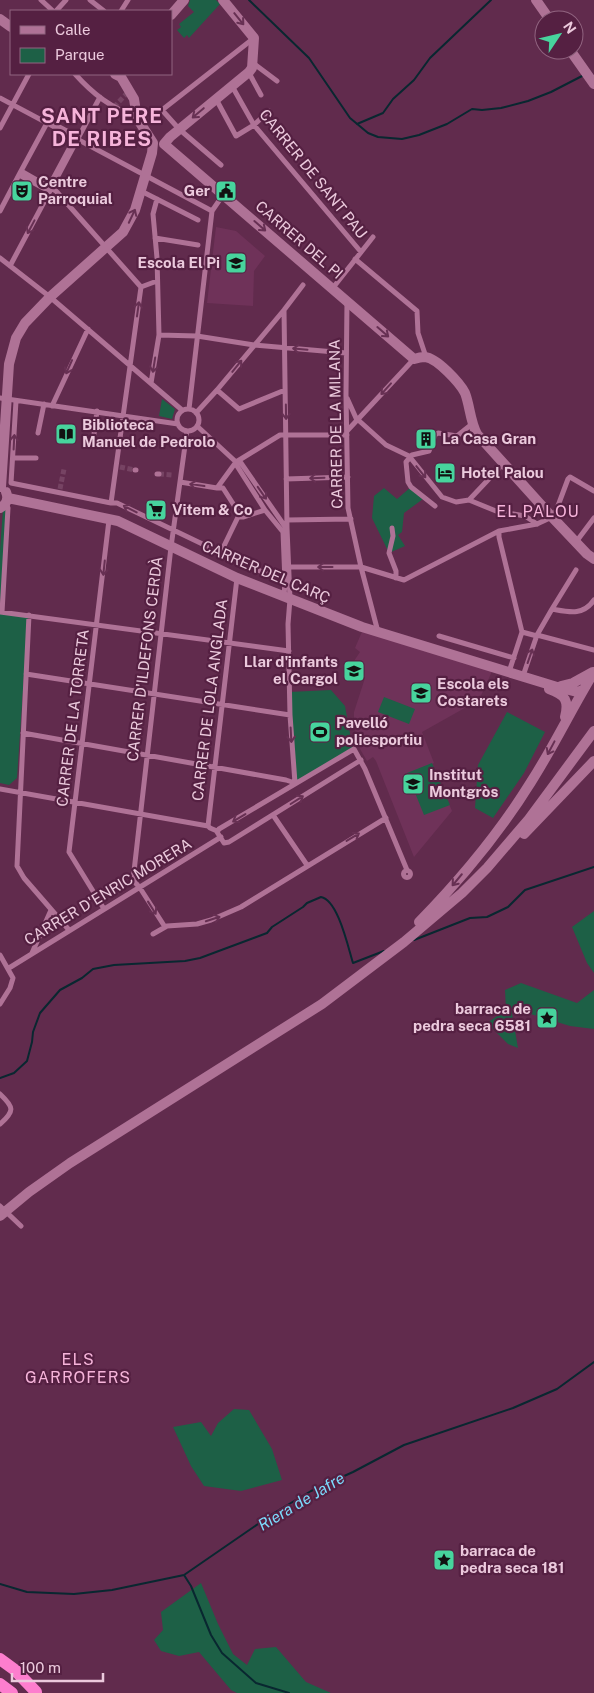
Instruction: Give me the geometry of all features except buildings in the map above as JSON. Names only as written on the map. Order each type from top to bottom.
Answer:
[{"type":"highway","points":[[0,1659],[15,1670],[37,1693]]},
{"type":"highway","points":[[0,1667],[37,1693]]},
{"type":"highway","points":[[0,1684],[12,1693]]},
{"type":"street","points":[[41,0],[53,10]]},
{"type":"street","points":[[55,10],[66,0]]},
{"type":"street","points":[[90,0],[103,10]]},
{"type":"street","points":[[172,14],[184,0]]},
{"type":"street","points":[[223,0],[254,38],[251,67],[261,95]]},
{"type":"street","points":[[221,165],[179,129],[162,110],[254,38]]},
{"type":"street","points":[[577,60],[594,84]]},
{"type":"street","points":[[251,67],[277,81]]},
{"type":"street","points":[[251,67],[232,86],[159,143],[145,176],[131,220],[123,232],[50,297],[25,323],[16,338],[9,364],[8,400],[11,483],[118,503],[285,582]]},
{"type":"street","points":[[0,128],[29,75]]},
{"type":"street","points":[[76,75],[92,93],[139,120]]},
{"type":"street","name":"CARRER DEL PI","points":[[120,75],[130,90],[139,120],[159,143],[223,194],[414,358]]},
{"type":"street","name":"CARRER DE SANT PAU","points":[[232,86],[254,125],[361,252]]},
{"type":"street","points":[[10,266],[100,97]]},
{"type":"street","points":[[0,98],[212,210]]},
{"type":"street","points":[[215,99],[236,136],[254,125],[269,111]]},
{"type":"street","points":[[21,171],[21,176],[47,190],[76,136],[50,122],[47,124]]},
{"type":"street","points":[[0,211],[47,124]]},
{"type":"street","points":[[21,171],[56,190],[141,288]]},
{"type":"street","points":[[140,191],[198,220]]},
{"type":"street","points":[[189,409],[212,210],[223,194]]},
{"type":"street","points":[[151,383],[159,334],[155,238],[152,214],[157,199]]},
{"type":"street","points":[[332,288],[373,237]]},
{"type":"street","points":[[155,238],[198,245]]},
{"type":"street","points":[[0,258],[50,297],[182,410]]},
{"type":"street","points":[[355,259],[417,312],[418,333],[426,357]]},
{"type":"street","points":[[141,288],[157,281]]},
{"type":"street","points":[[196,413],[218,390],[303,285]]},
{"type":"street","points":[[111,503],[118,466],[129,364],[141,288]]},
{"type":"street","name":"CARRER DE LA MILANA","points":[[347,301],[348,508],[360,567],[378,632]]},
{"type":"street","points":[[284,310],[287,528],[290,567],[287,597]]},
{"type":"street","points":[[52,406],[88,329]]},
{"type":"street","points":[[159,334],[198,336],[254,345],[346,353]]},
{"type":"street","points":[[217,488],[236,462],[280,435],[347,433],[414,358],[426,357],[433,360],[454,378],[464,392],[472,424],[478,434],[552,517],[594,559]]},
{"type":"street","points":[[218,390],[239,408],[285,390]]},
{"type":"street","points":[[346,395],[358,419],[386,445],[409,456],[442,497],[456,502],[469,500],[496,511],[525,516],[537,524]]},
{"type":"street","points":[[8,400],[97,411],[178,424],[187,431],[197,426],[198,416],[189,409],[182,410],[178,416],[178,424]]},
{"type":"street","points":[[8,400],[0,487],[6,492],[3,504],[8,508],[1,612],[288,650]]},
{"type":"street","points":[[38,433],[44,404]]},
{"type":"street","points":[[93,442],[97,411]]},
{"type":"street","points":[[435,506],[411,487],[408,482],[406,462],[409,456],[429,451],[435,435],[438,433],[457,436],[472,424]]},
{"type":"street","points":[[197,426],[236,462],[241,463],[287,528]]},
{"type":"street","name":"CARRER D'ILDEFONS CERDÀ","points":[[165,926],[133,880],[146,754],[187,431]]},
{"type":"street","points":[[14,458],[36,458]]},
{"type":"street","points":[[236,462],[236,466],[283,532],[290,714],[293,771],[296,783]]},
{"type":"street","points":[[469,500],[504,463]]},
{"type":"street","points":[[174,475],[181,480],[223,488],[239,513],[221,552]]},
{"type":"street","points":[[286,479],[348,477]]},
{"type":"street","points":[[290,567],[360,567],[405,579],[499,531],[537,524],[552,517],[570,477],[594,491]]},
{"type":"street","name":"CARRER DEL CARÇ","points":[[3,504],[118,521],[237,578],[378,632],[557,687],[577,692],[584,690]]},
{"type":"street","points":[[238,517],[266,510]]},
{"type":"street","name":"CARRER DE LA TORRETA","points":[[104,910],[69,852],[98,626],[109,519]]},
{"type":"street","points":[[287,520],[351,519]]},
{"type":"street","points":[[576,542],[593,520]]},
{"type":"street","points":[[392,528],[393,536],[389,553],[396,571],[396,578]]},
{"type":"street","points":[[499,531],[498,538],[522,632],[514,658],[515,674]]},
{"type":"street","points":[[515,674],[576,570]]},
{"type":"street","name":"CARRER DE LOLA ANGLADA","points":[[208,826],[237,578]]},
{"type":"street","points":[[552,609],[572,613],[587,608],[594,600]]},
{"type":"street","points":[[29,615],[17,866],[24,878],[69,930]]},
{"type":"street","points":[[522,632],[594,650]]},
{"type":"street","points":[[439,636],[514,658]]},
{"type":"street","points":[[557,687],[573,683],[594,672]]},
{"type":"street","points":[[404,943],[412,929],[457,881],[504,822],[531,782],[594,672]]},
{"type":"street","points":[[26,674],[290,714]]},
{"type":"street","name":"CARRER DEL CARÇ","points":[[515,674],[557,692],[564,697],[568,705],[562,727]]},
{"type":"street","points":[[0,1216],[29,1192],[70,1163],[284,1028],[340,991],[404,943],[475,881],[512,840],[594,731]]},
{"type":"street","points":[[23,733],[83,742],[296,783]]},
{"type":"street","points":[[0,789],[140,813],[208,826],[217,830],[354,749],[386,818],[407,870]]},
{"type":"street","name":"CARRER D'ENRIC MORERA","points":[[9,968],[221,838],[226,844],[360,760]]},
{"type":"street","points":[[512,840],[527,832],[594,761]]},
{"type":"street","points":[[273,815],[307,865]]},
{"type":"street","points":[[153,934],[165,926],[197,924],[222,916],[241,907],[386,818]]},
{"type":"street","points":[[217,830],[221,838]]},
{"type":"street","points":[[32,954],[51,910]]},
{"type":"street","points":[[0,954],[13,978],[10,988],[0,1004]]},
{"type":"street","points":[[0,1094],[11,1105],[12,1111],[0,1124]]},
{"type":"street","points":[[0,1206],[21,1226]]},
{"type":"shaded area","name":"Escola El Pi","points":[[216,227],[236,231],[265,256],[254,271],[253,306],[207,303]]},
{"type":"shaded area","name":"Escola els Costarets","points":[[364,627],[494,667],[479,700],[422,732],[434,763],[432,764],[452,811],[414,857],[376,761],[373,757],[367,761],[360,749],[354,725],[354,712],[365,678],[354,661],[360,652],[355,648]]},
{"type":"green space","points":[[190,0],[216,0],[220,4],[189,38],[187,35],[184,38],[177,30],[181,27],[179,24],[194,12],[188,6]]},
{"type":"green space","points":[[162,399],[175,409],[172,419],[159,416]]},
{"type":"green space","points":[[411,487],[423,499],[404,513],[402,532],[398,535],[405,546],[389,553],[372,518],[374,496],[384,488],[397,499]]},
{"type":"green space","points":[[7,507],[0,610],[0,550],[3,509]]},
{"type":"green space","points":[[0,613],[28,617],[17,778],[9,785],[0,783]]},
{"type":"green space","name":"Pavelló poliesportiu","points":[[331,690],[345,706],[353,750],[295,783],[289,692]]},
{"type":"green space","points":[[384,697],[415,709],[409,724],[378,712]]},
{"type":"green space","points":[[507,712],[545,732],[524,773],[493,818],[475,808],[478,765]]},
{"type":"green space","points":[[432,763],[450,805],[424,815],[407,773]]},
{"type":"green space","points":[[594,911],[594,973],[587,963],[572,927]]},
{"type":"green space","points":[[521,983],[577,1003],[594,990],[594,1029],[570,1026],[511,1008],[518,1048],[508,1044],[487,1023],[506,1010],[505,990]]},
{"type":"green space","points":[[234,1409],[249,1410],[272,1449],[282,1480],[241,1491],[204,1486],[191,1466],[173,1427],[201,1422],[211,1436],[218,1423]]},
{"type":"green space","points":[[201,1583],[233,1654],[247,1665],[255,1649],[276,1647],[306,1682],[331,1693],[237,1693],[231,1690],[199,1652],[179,1656],[161,1651],[154,1640],[163,1630],[161,1612]]},
{"type":"waterway","points":[[249,0],[309,58],[350,118],[368,133],[378,137],[402,139],[419,135],[447,124],[472,109],[501,108],[528,101],[551,92],[584,75]]},
{"type":"waterway","points":[[357,124],[383,113],[393,99],[414,80],[430,58],[491,0]]},
{"type":"waterway","points":[[414,940],[470,918],[487,917],[508,907],[525,890],[594,867]]},
{"type":"waterway","points":[[0,1078],[14,1073],[27,1061],[33,1032],[40,1013],[60,990],[82,978],[93,969],[114,965],[185,961],[200,958],[267,933],[272,927],[307,903],[321,897],[327,900],[337,915],[353,963],[384,951]]},
{"type":"waterway","name":"Riera de Jafre","points":[[0,1584],[27,1592],[74,1594],[112,1590],[184,1575],[274,1513],[311,1491],[353,1472],[404,1445],[513,1408],[557,1389],[594,1362]]},
{"type":"waterway","points":[[184,1575],[191,1586],[211,1635],[222,1653],[256,1683],[289,1693]]},
{"type":"tunnel","points":[[114,107],[129,91]]},
{"type":"tunnel","points":[[120,467],[135,470]]},
{"type":"tunnel","points":[[60,489],[64,469]]},
{"type":"tunnel","points":[[159,474],[173,475]]},
{"type":"place","name":"Centre Parroquial","points":[[22,191]]},
{"type":"place","name":"Ger","points":[[226,191]]},
{"type":"place","name":"Escola El Pi","points":[[236,263]]},
{"type":"place","name":"Biblioteca Manuel de Pedrolo","points":[[66,434]]},
{"type":"place","name":"La Casa Gran","points":[[426,439]]},
{"type":"place","name":"Hotel Palou","points":[[445,473]]},
{"type":"place","name":"Vitem & Co","points":[[156,510]]},
{"type":"place","name":"Llar d'infants el Cargol","points":[[354,671]]},
{"type":"place","name":"Escola els Costarets","points":[[421,693]]},
{"type":"place","name":"Pavelló poliesportiu","points":[[320,732]]},
{"type":"place","name":"Institut Montgròs","points":[[413,784]]},
{"type":"place","name":"barraca de pedra seca 6581","points":[[547,1018]]},
{"type":"place","name":"barraca de pedra seca 181","points":[[444,1560]]},
{"type":"district","name":"SANT PERE DE RIBES","points":[[102,128]]},
{"type":"district","name":"EL PALOU","points":[[538,511]]},
{"type":"district","name":"ELS GARROFERS","points":[[78,1368]]}]
